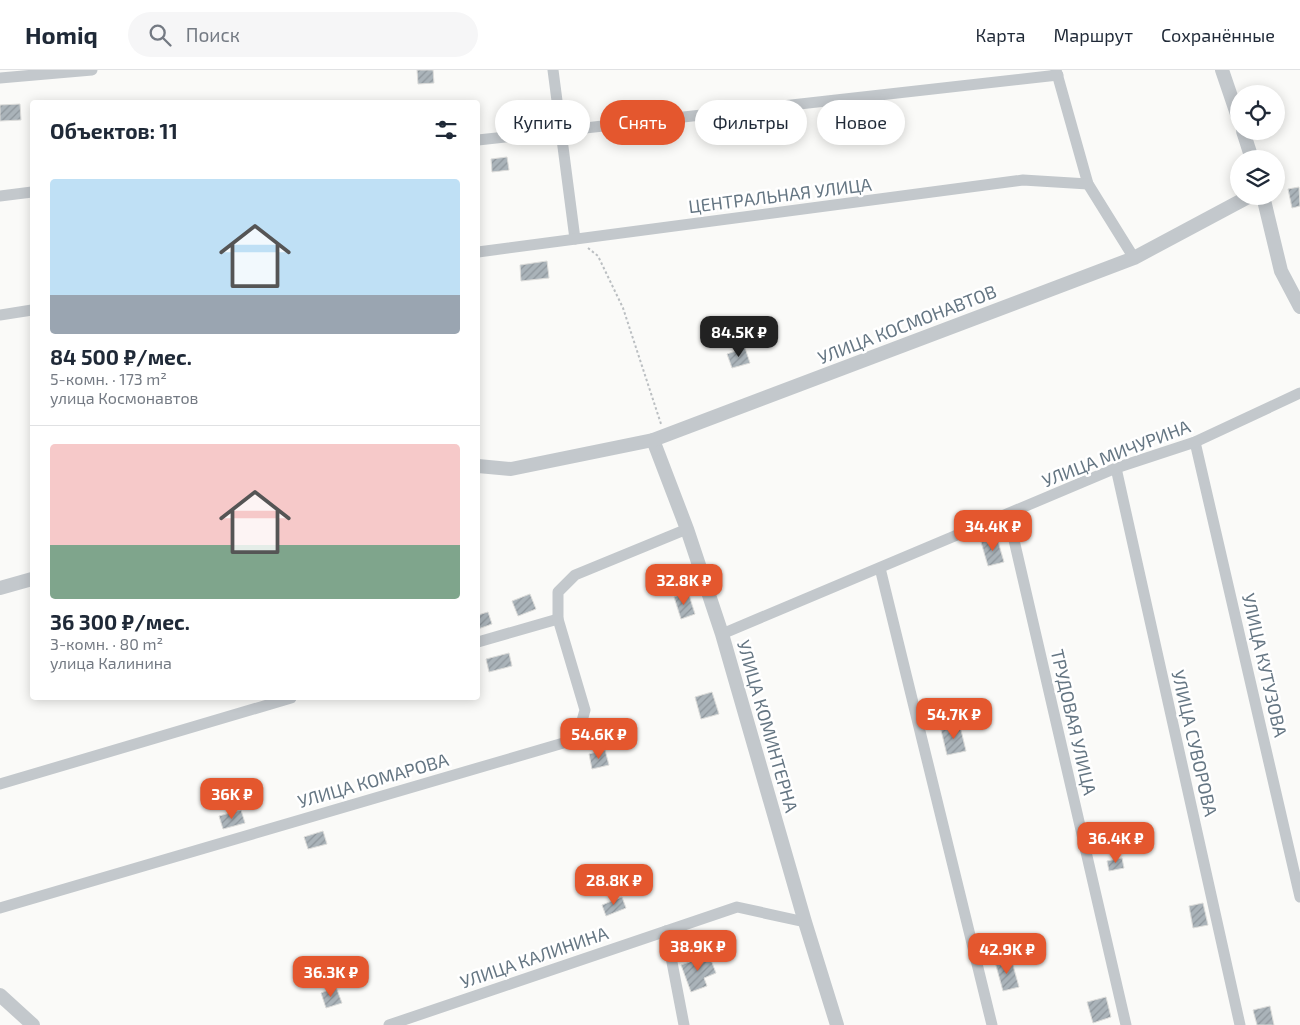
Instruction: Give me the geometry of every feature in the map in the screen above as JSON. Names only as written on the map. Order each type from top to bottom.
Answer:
[{"type":"street","points":[[6,75],[92,70]]},
{"type":"street","points":[[553,70],[557,100]]},
{"type":"street","points":[[1222,70],[1230,94]]},
{"type":"street","points":[[590,128],[1057,73],[1088,184],[1134,258]]},
{"type":"street","points":[[480,140],[495,138]]},
{"type":"street","points":[[564,145],[576,239]]},
{"type":"street","name":"ЦЕНТРАЛЬНАЯ УЛИЦА","points":[[480,252],[1023,180],[1088,184]]},
{"type":"street","points":[[0,196],[30,192]]},
{"type":"street","name":"УЛИЦА КОСМОНАВТОВ","points":[[480,466],[511,469],[659,438],[1134,258],[1233,205]]},
{"type":"street","points":[[1265,205],[1281,271],[1300,307]]},
{"type":"street","points":[[0,315],[30,310]]},
{"type":"street","name":"УЛИЦА МИЧУРИНА","points":[[722,634],[1116,468],[1195,442],[1300,393]]},
{"type":"street","name":"УЛИЦА КОМИНТЕРНА","points":[[659,438],[722,634],[837,1025]]},
{"type":"street","name":"УЛИЦА КУТУЗОВА","points":[[1195,442],[1300,897]]},
{"type":"street","name":"УЛИЦА СУВОРОВА","points":[[1116,468],[1240,1025]]},
{"type":"street","name":"ТРУДОВАЯ УЛИЦА","points":[[1008,514],[1126,1025]]},
{"type":"street","name":"УЛИЦА КОМАРОВА","points":[[0,908],[577,739],[585,710],[558,619],[558,592],[575,575],[687,529]]},
{"type":"street","points":[[880,568],[992,1025]]},
{"type":"street","points":[[0,588],[30,580]]},
{"type":"street","points":[[480,641],[558,619]]},
{"type":"street","points":[[0,784],[284,700]]},
{"type":"street","name":"УЛИЦА КАЛИНИНА","points":[[389,1025],[737,907],[806,922]]},
{"type":"street","points":[[666,930],[684,1025]]},
{"type":"street","points":[[0,995],[33,1025]]},
{"type":"path","points":[[576,239],[598,256],[623,308],[659,438]]},
{"type":"building","points":[[417,70],[433,70],[434,83],[418,84]]},
{"type":"building","points":[[20,104],[21,120],[0,121],[0,105]]},
{"type":"building","points":[[507,157],[509,170],[492,172],[491,159]]},
{"type":"building","points":[[1299,187],[1300,206],[1292,208],[1288,189]]},
{"type":"building","points":[[547,261],[549,278],[521,281],[520,265]]},
{"type":"building","points":[[745,348],[750,363],[732,368],[727,354]]},
{"type":"building","points":[[997,538],[1004,562],[988,566],[981,542]]},
{"type":"building","points":[[688,592],[695,614],[681,619],[674,597]]},
{"type":"building","points":[[530,594],[536,609],[518,616],[512,601]]},
{"type":"building","points":[[488,612],[492,624],[480,628],[480,614]]},
{"type":"building","points":[[509,653],[512,666],[489,672],[486,659]]},
{"type":"building","points":[[712,692],[719,714],[701,719],[695,697]]},
{"type":"building","points":[[960,726],[966,751],[947,755],[941,730]]},
{"type":"building","points":[[605,750],[609,765],[592,769],[589,754]]},
{"type":"building","points":[[241,810],[245,823],[223,829],[219,816]]},
{"type":"building","points":[[323,831],[327,844],[308,849],[304,837]]},
{"type":"building","points":[[1122,858],[1124,868],[1109,871],[1107,861]]},
{"type":"building","points":[[622,897],[626,908],[606,916],[602,905]]},
{"type":"building","points":[[1203,903],[1208,925],[1193,928],[1189,906]]},
{"type":"building","points":[[709,955],[716,973],[704,978],[707,986],[691,992],[681,965]]},
{"type":"building","points":[[1011,958],[1019,987],[1003,991],[995,962]]},
{"type":"building","points":[[336,987],[342,1003],[326,1008],[321,993]]},
{"type":"building","points":[[1106,997],[1111,1017],[1093,1023],[1087,1002]]},
{"type":"building","points":[[1270,1006],[1274,1025],[1257,1025],[1253,1010]]}]
